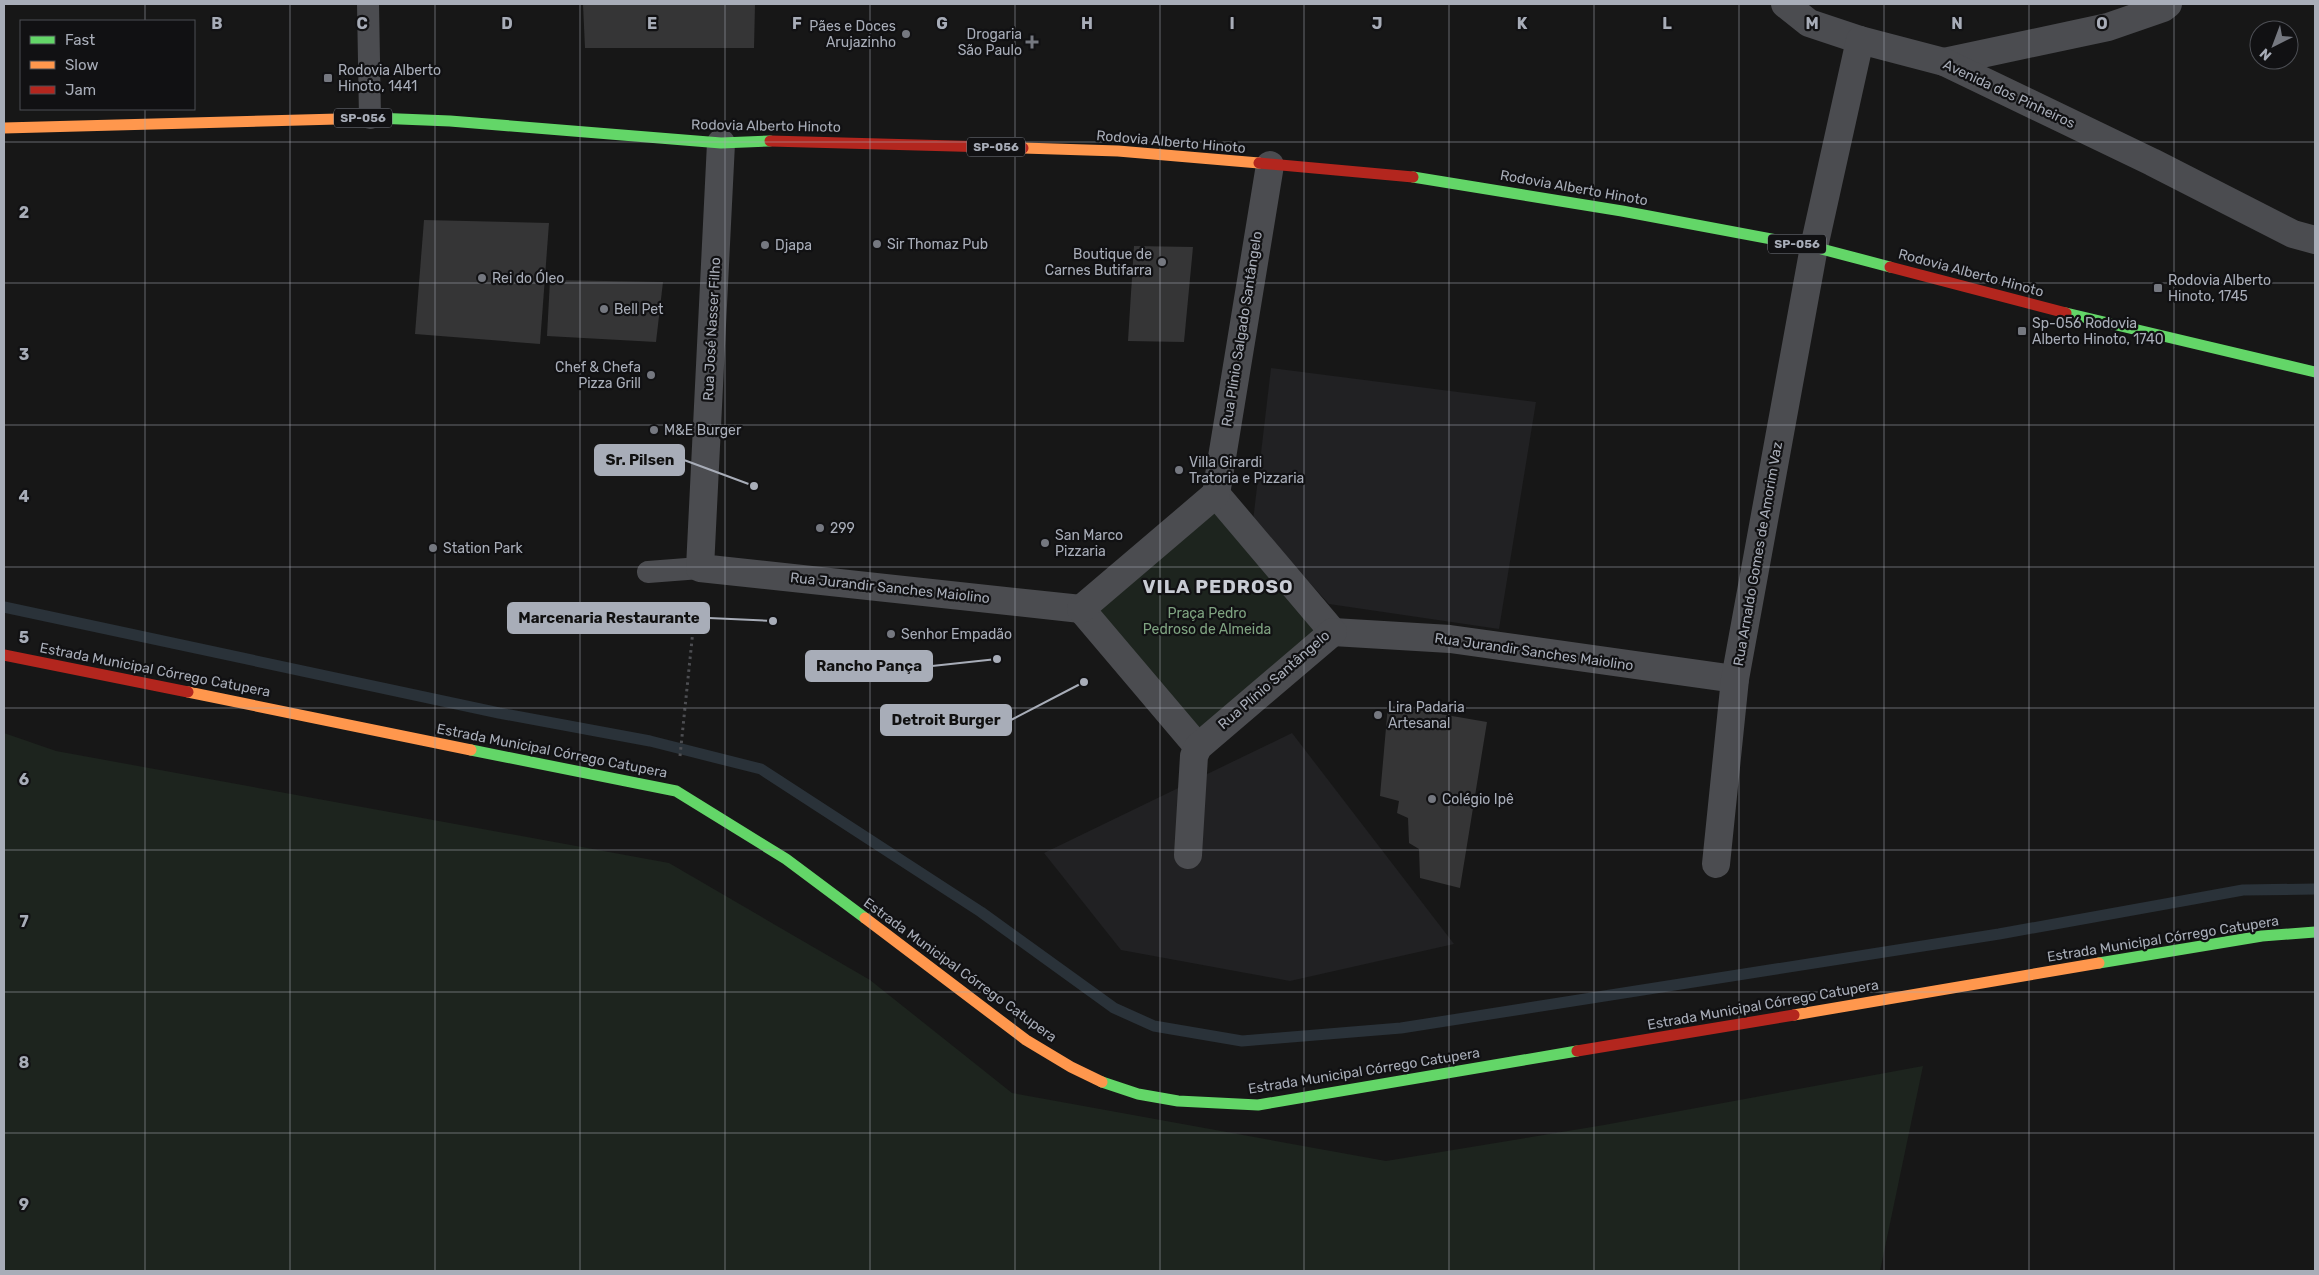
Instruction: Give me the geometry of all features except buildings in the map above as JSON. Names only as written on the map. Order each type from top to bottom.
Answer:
[{"type":"street","name":"Avenida dos Pinheiros","points":[[1785,4],[1809,23],[1860,40],[1944,62],[2143,158],[2294,234],[2315,240]]},
{"type":"street","points":[[1944,62],[2108,27],[2163,8],[2168,4]]},
{"type":"street","points":[[1814,247],[1860,40]]},
{"type":"street","name":"Rodovia Alberto Hinoto","points":[[4,128],[370,118],[450,121],[721,143],[791,140],[1118,151],[1426,178],[1622,211],[1814,247],[2056,311],[2315,372]]},
{"type":"street","name":"Rua José Nasser Filho","points":[[700,568],[721,143]]},
{"type":"street","name":"Rua Plínio Salgado Santângelo","points":[[1216,494],[1270,165]]},
{"type":"street","name":"Rua Arnaldo Gomes de Amorim Vaz","points":[[1716,864],[1735,679],[1814,247]]},
{"type":"street","points":[[1188,855],[1194,756],[1198,747],[1081,609],[1216,494]]},
{"type":"street","name":"Rua Plínio Santângelo","points":[[1198,747],[1333,632],[1216,494]]},
{"type":"street","name":"Rua Jurandir Sanches Maiolino","points":[[700,568],[1081,609]]},
{"type":"street","name":"Rua Jurandir Sanches Maiolino","points":[[1333,632],[1450,639],[1735,679]]},
{"type":"street","name":"Estrada Municipal Córrego Catupera","points":[[4,655],[676,792],[786,859],[1026,1040],[1055,1059],[1102,1082],[1143,1095],[1181,1102],[1220,1105],[1258,1104],[2262,936],[2315,932]]},
{"type":"lane","points":[[368,4],[370,118]]},
{"type":"lane","points":[[648,572],[700,568]]},
{"type":"path","points":[[676,792],[700,568]]},
{"type":"shaded area","points":[[1271,368],[1536,402],[1499,629],[1329,604],[1253,521]]},
{"type":"shaded area","points":[[1292,733],[1454,944],[1290,981],[1121,950],[1044,853]]},
{"type":"green space","name":"Praça Pedro Pedroso de Almeida","points":[[1216,512],[1316,630],[1198,730],[1098,612]]},
{"type":"green space","points":[[4,733],[56,751],[669,863],[870,980],[1012,1093],[1386,1161],[1604,1125],[1923,1066],[1880,1271],[4,1271]]},
{"type":"waterway","points":[[4,607],[499,713],[650,741],[761,769],[981,912],[1114,1008],[1154,1026],[1242,1041],[1401,1028],[1999,934],[2243,890],[2315,889]]},
{"type":"traffic: fast","points":[[375,118],[450,121],[721,143],[770,141]]},
{"type":"traffic: fast","points":[[1413,177],[1622,211],[1814,247],[1890,267]]},
{"type":"traffic: fast","points":[[2066,313],[2315,372]]},
{"type":"traffic: fast","points":[[471,750],[676,791],[786,859],[865,918]]},
{"type":"traffic: fast","points":[[2099,963],[2262,936],[2315,932]]},
{"type":"traffic: fast","points":[[1102,1082],[1138,1094],[1178,1101],[1258,1105],[1577,1051]]},
{"type":"traffic: slow","points":[[4,128],[375,118]]},
{"type":"traffic: slow","points":[[1023,148],[1118,151],[1259,163]]},
{"type":"traffic: slow","points":[[188,692],[471,750]]},
{"type":"traffic: slow","points":[[865,918],[1026,1040],[1071,1067],[1102,1082]]},
{"type":"traffic: slow","points":[[1794,1015],[2099,963]]},
{"type":"traffic: jam","points":[[770,141],[1023,148]]},
{"type":"traffic: jam","points":[[1259,163],[1413,177]]},
{"type":"traffic: jam","points":[[1890,267],[2066,313]]},
{"type":"traffic: jam","points":[[4,655],[188,692]]},
{"type":"traffic: jam","points":[[1577,1051],[1794,1015]]},
{"type":"place","name":"Pães e Doces Arujazinho","points":[[906,34]]},
{"type":"place","name":"Drogaria São Paulo","points":[[1032,42]]},
{"type":"place","name":"Rodovia Alberto Hinoto, 1441","points":[[328,78]]},
{"type":"place","name":"Sir Thomaz Pub","points":[[877,244]]},
{"type":"place","name":"Djapa","points":[[765,245]]},
{"type":"place","name":"Boutique de Carnes Butifarra","points":[[1162,262]]},
{"type":"place","name":"Rei do Óleo","points":[[482,278]]},
{"type":"place","name":"Rodovia Alberto Hinoto, 1745","points":[[2158,288]]},
{"type":"place","name":"Bell Pet","points":[[604,309]]},
{"type":"place","name":"Sp-056 Rodovia Alberto Hinoto, 1740","points":[[2022,331]]},
{"type":"place","name":"Chef & Chefa Pizza Grill","points":[[651,375]]},
{"type":"place","name":"M&E Burger","points":[[654,430]]},
{"type":"place","name":"Villa Girardi Tratoria e Pizzaria","points":[[1179,470]]},
{"type":"place","name":"Sr. Pilsen","points":[[754,486]]},
{"type":"place","name":"299","points":[[820,528]]},
{"type":"place","name":"San Marco Pizzaria","points":[[1045,543]]},
{"type":"place","name":"Station Park","points":[[433,548]]},
{"type":"place","name":"Marcenaria Restaurante","points":[[773,621]]},
{"type":"place","name":"Senhor Empadão","points":[[891,634]]},
{"type":"place","name":"Rancho Pança","points":[[997,659]]},
{"type":"place","name":"Detroit Burger","points":[[1084,682]]},
{"type":"place","name":"Lira Padaria Artesanal","points":[[1378,715]]},
{"type":"place","name":"Colégio Ipê","points":[[1432,799]]},
{"type":"district","name":"VILA PEDROSO","points":[[1218,586]]}]
